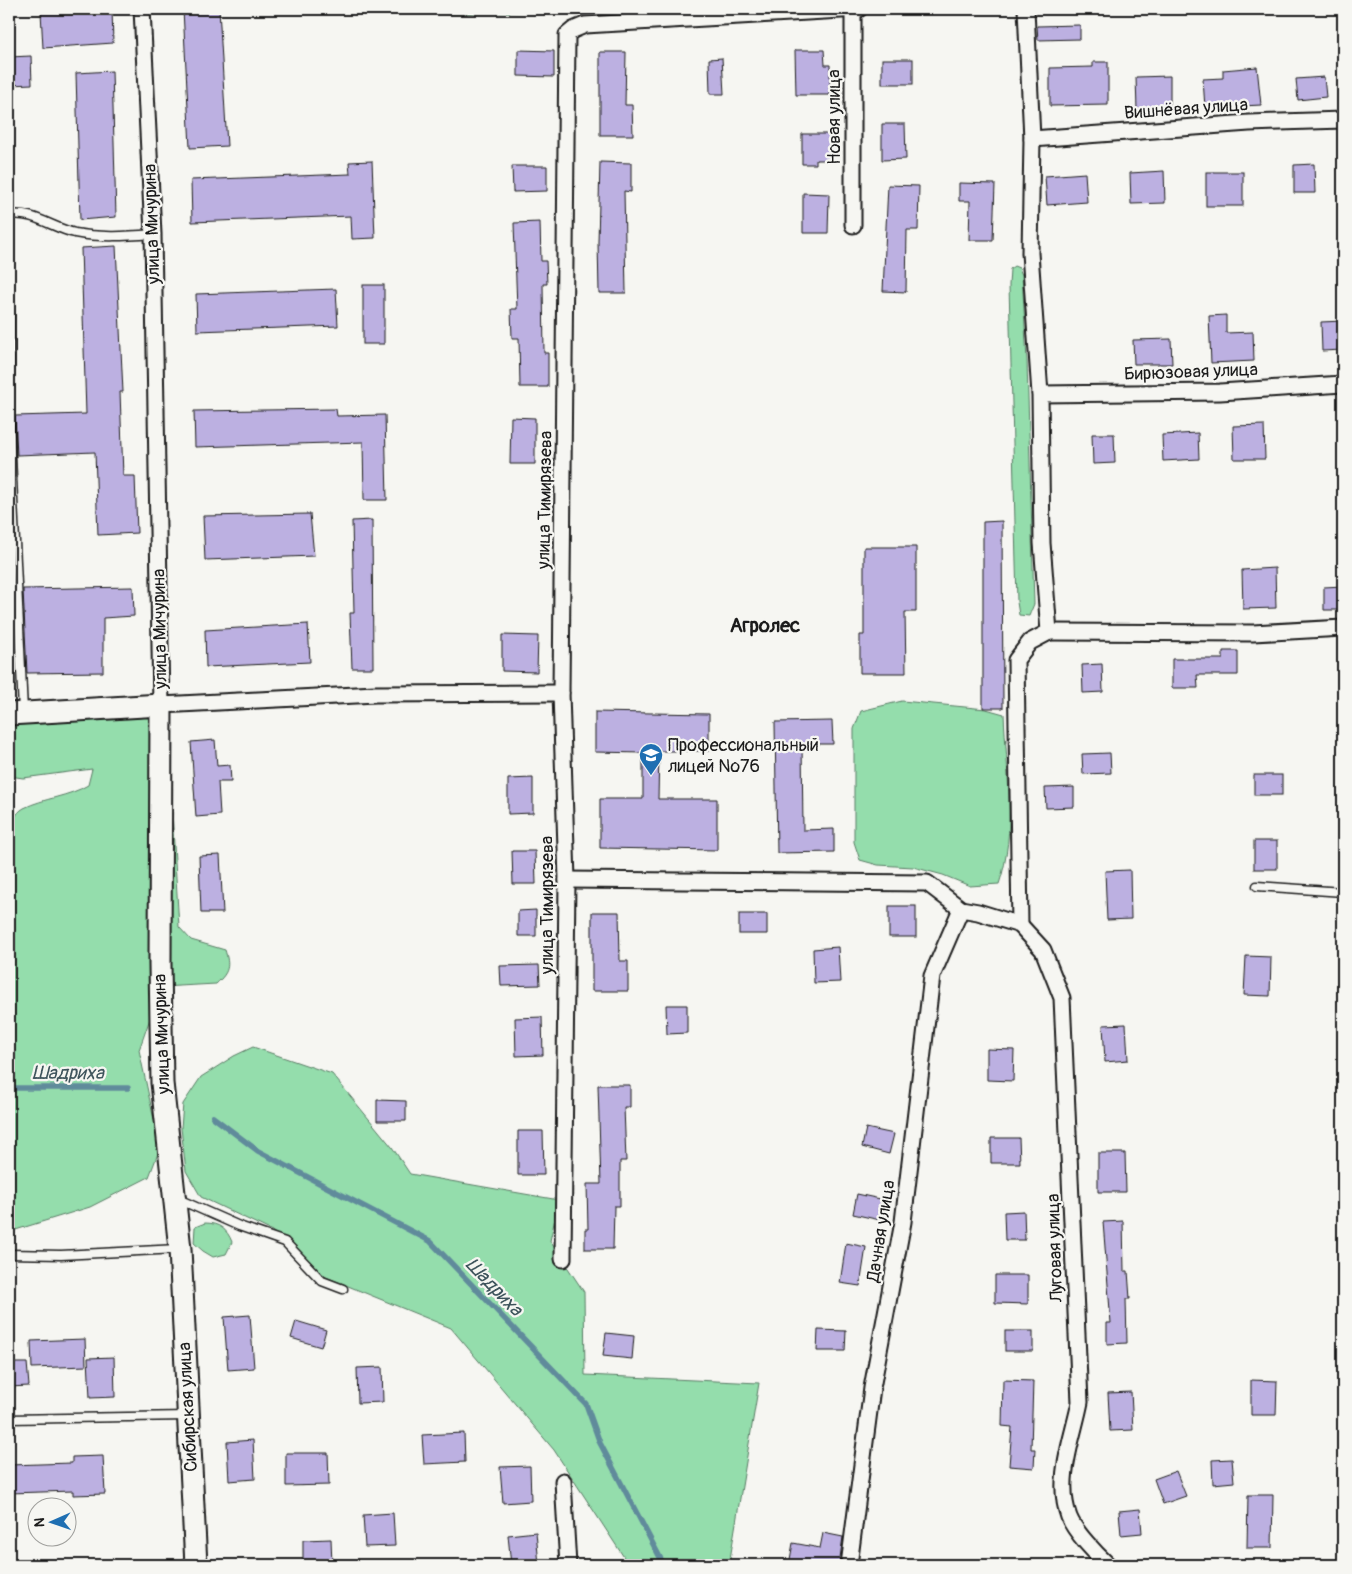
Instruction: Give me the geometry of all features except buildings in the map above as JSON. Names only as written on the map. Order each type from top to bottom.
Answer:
[{"type":"street","name":"улица Мичурина","points":[[142,9],[153,234],[161,705],[160,964],[162,1082],[180,1249]]},
{"type":"street","name":"Новая улица","points":[[853,9],[854,225]]},
{"type":"street","name":"улица Тимирязева","points":[[563,1259],[567,880],[561,693],[568,36],[573,30],[585,25],[859,9]]},
{"type":"street","points":[[1026,9],[1032,139],[1030,253],[1040,394],[1042,543],[1049,632]]},
{"type":"street","name":"Вишнёвая улица","points":[[1032,139],[1249,123],[1343,120]]},
{"type":"street","name":"Бирюзовая улица","points":[[1040,394],[1220,392],[1343,384]]},
{"type":"street","points":[[567,880],[927,883],[961,910],[978,912],[1020,926],[1016,660],[1030,642],[1049,632],[1253,633],[1343,628]]},
{"type":"street","points":[[16,713],[376,694],[561,693]]},
{"type":"street","name":"Дачная улица","points":[[849,1564],[872,1388],[904,1222],[932,976],[961,910]]},
{"type":"street","name":"Луговая улица","points":[[1020,926],[1043,950],[1062,998],[1080,1402],[1066,1464],[1064,1493],[1069,1518],[1095,1553],[1108,1565]]},
{"type":"street","name":"Сибирская улица","points":[[180,1249],[196,1565]]},
{"type":"street","points":[[563,1481],[568,1565]]},
{"type":"lane","points":[[9,215],[22,212],[74,233],[107,237],[153,234]]},
{"type":"lane","points":[[9,314],[9,414],[16,713]]},
{"type":"lane","points":[[1258,886],[1343,892]]},
{"type":"lane","points":[[174,1197],[239,1226],[285,1242],[322,1281],[343,1289]]},
{"type":"lane","points":[[9,1254],[61,1255],[180,1249]]},
{"type":"lane","points":[[9,1419],[189,1416]]},
{"type":"green space","points":[[447,9],[602,9],[447,14]]},
{"type":"green space","points":[[1014,266],[1019,268],[1022,275],[1027,361],[1034,604],[1029,616],[1019,615],[1017,602],[1009,285],[1010,269]]},
{"type":"green space","points":[[902,701],[986,709],[1004,714],[1009,822],[1008,843],[999,884],[970,886],[943,875],[913,867],[878,865],[860,860],[854,842],[854,729],[861,711]]},
{"type":"green space","points":[[166,712],[179,927],[191,940],[225,950],[228,960],[226,972],[216,984],[161,987],[139,1050],[160,1148],[149,1177],[90,1207],[9,1232],[9,830],[16,815],[24,808],[88,785],[92,769],[23,778],[9,776],[9,724]]},
{"type":"green space","points":[[253,1047],[332,1074],[392,1147],[410,1174],[559,1200],[550,1241],[584,1292],[585,1375],[759,1383],[729,1565],[629,1565],[554,1450],[451,1328],[326,1277],[272,1231],[201,1197],[186,1171],[181,1128],[183,1104],[201,1077],[234,1056]]},
{"type":"green space","points":[[205,1223],[214,1224],[228,1234],[232,1242],[226,1254],[213,1257],[194,1243],[195,1227]]},
{"type":"waterway","name":"Шадриха","points":[[9,1088],[128,1088]]},
{"type":"waterway","name":"Шадриха","points":[[213,1117],[258,1151],[430,1241],[586,1404],[600,1443],[664,1565]]},
{"type":"place","name":"Профессиональный лицей №76","points":[[651,776]]},
{"type":"district","name":"Агролес","points":[[765,625]]}]
